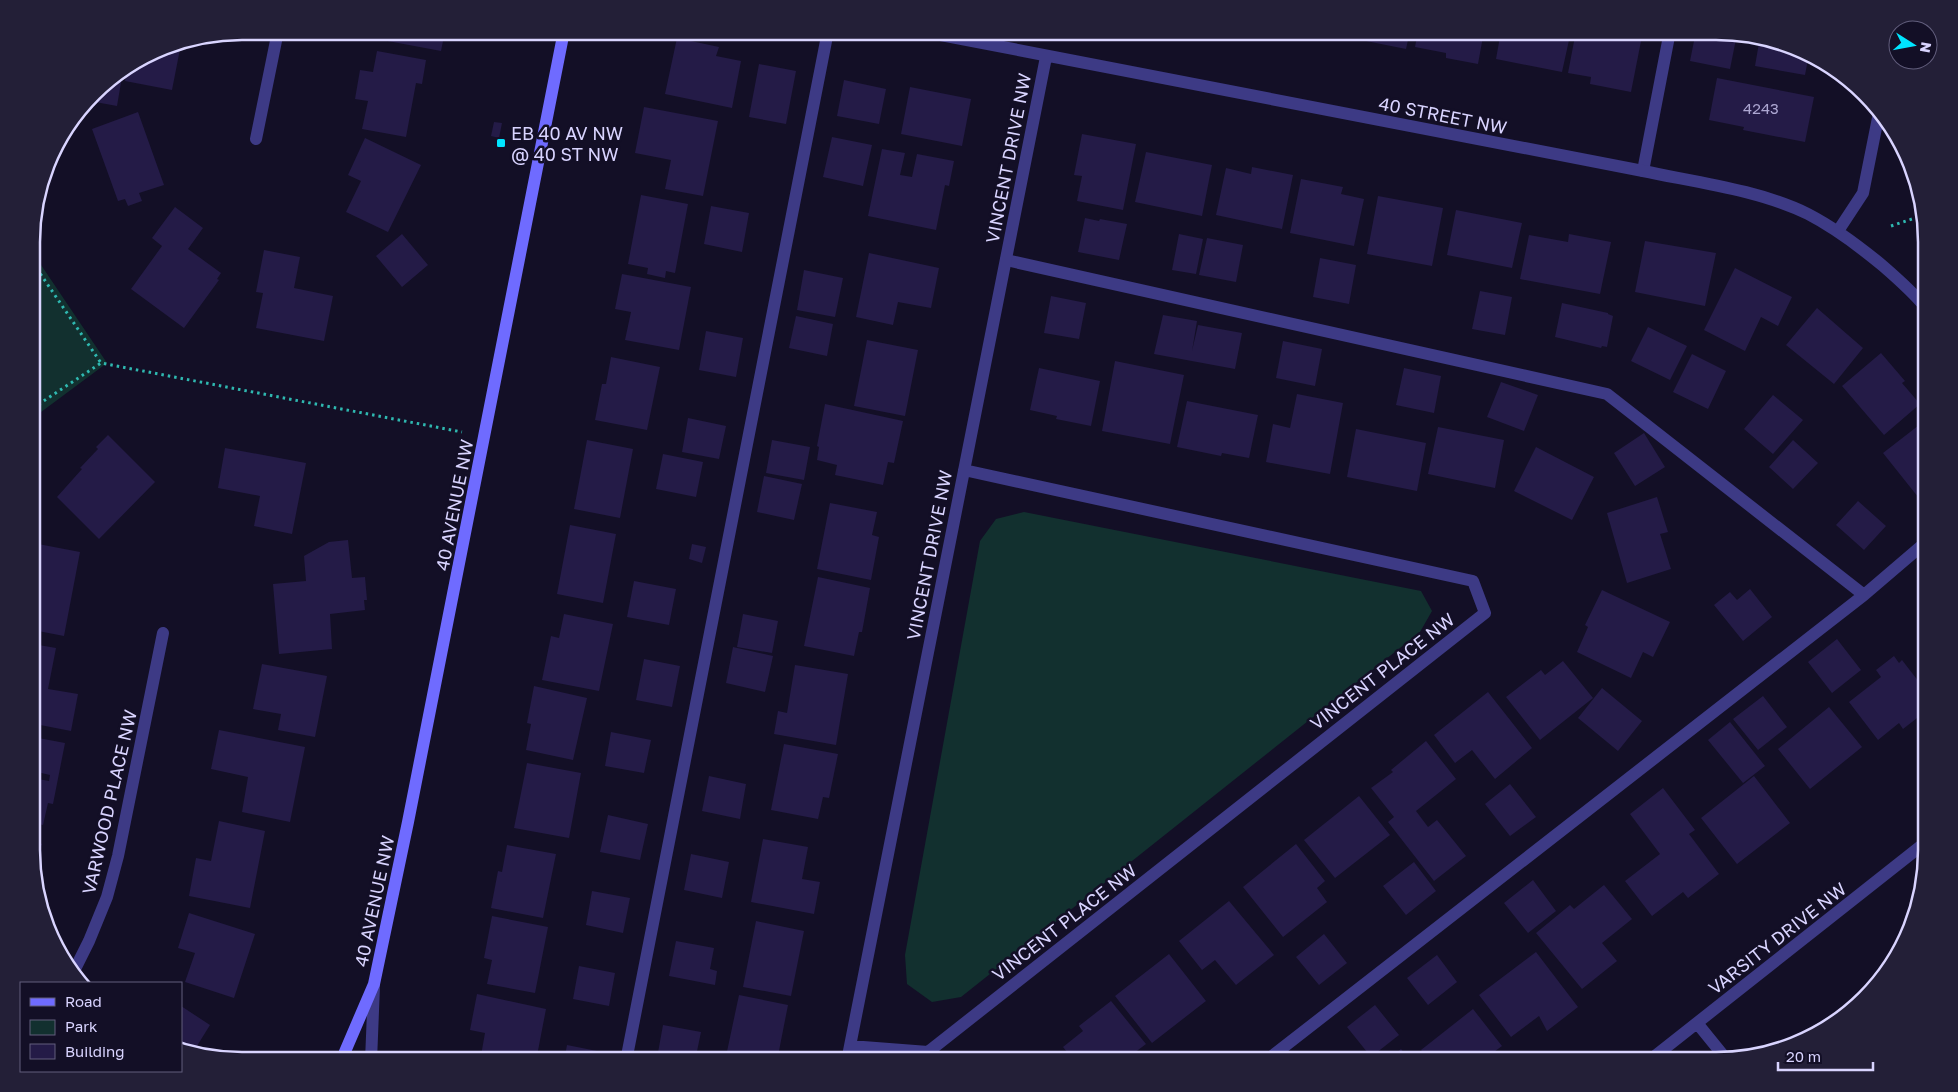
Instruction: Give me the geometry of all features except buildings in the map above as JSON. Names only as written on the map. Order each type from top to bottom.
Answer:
[{"type":"street","points":[[256,139],[276,40]]},
{"type":"street","name":"40 AVENUE NW","points":[[370,1052],[374,984],[485,437],[562,40]]},
{"type":"street","points":[[628,1052],[826,40]]},
{"type":"street","name":"40 STREET NW","points":[[965,40],[1643,171],[1756,195],[1807,213],[1838,231],[1865,251],[1908,288],[1918,299]]},
{"type":"street","points":[[1643,171],[1668,40]]},
{"type":"street","name":"VINCENT DRIVE NW","points":[[849,1052],[1046,56]]},
{"type":"street","points":[[1838,231],[1863,193],[1878,121]]},
{"type":"street","points":[[1006,260],[1607,394],[1864,595]]},
{"type":"street","name":"VINCENT PLACE NW","points":[[850,1046],[928,1052],[1485,613],[1473,581],[964,470]]},
{"type":"street","points":[[1277,1052],[1864,595],[1918,549]]},
{"type":"street","name":"VARWOOD PLACE NW","points":[[76,965],[107,897],[118,856],[163,634]]},
{"type":"street","name":"VARSITY DRIVE NW","points":[[1660,1052],[1918,848]]},
{"type":"street","name":"40 AVENUE NW","points":[[345,1052],[374,984]]},
{"type":"street","points":[[1698,1023],[1722,1052]]},
{"type":"path","points":[[1891,226],[1916,218]]},
{"type":"path","points":[[40,273],[101,363]]},
{"type":"path","points":[[40,403],[101,363],[428,424],[485,437]]},
{"type":"green space","points":[[40,263],[107,363],[40,413]]},
{"type":"green space","points":[[1024,512],[1421,591],[1432,611],[1420,632],[961,997],[932,1002],[907,984],[905,955],[980,541],[996,519]]},
{"type":"place","name":"EB 40 AV NW @ 40 ST NW","points":[[501,143]]}]
